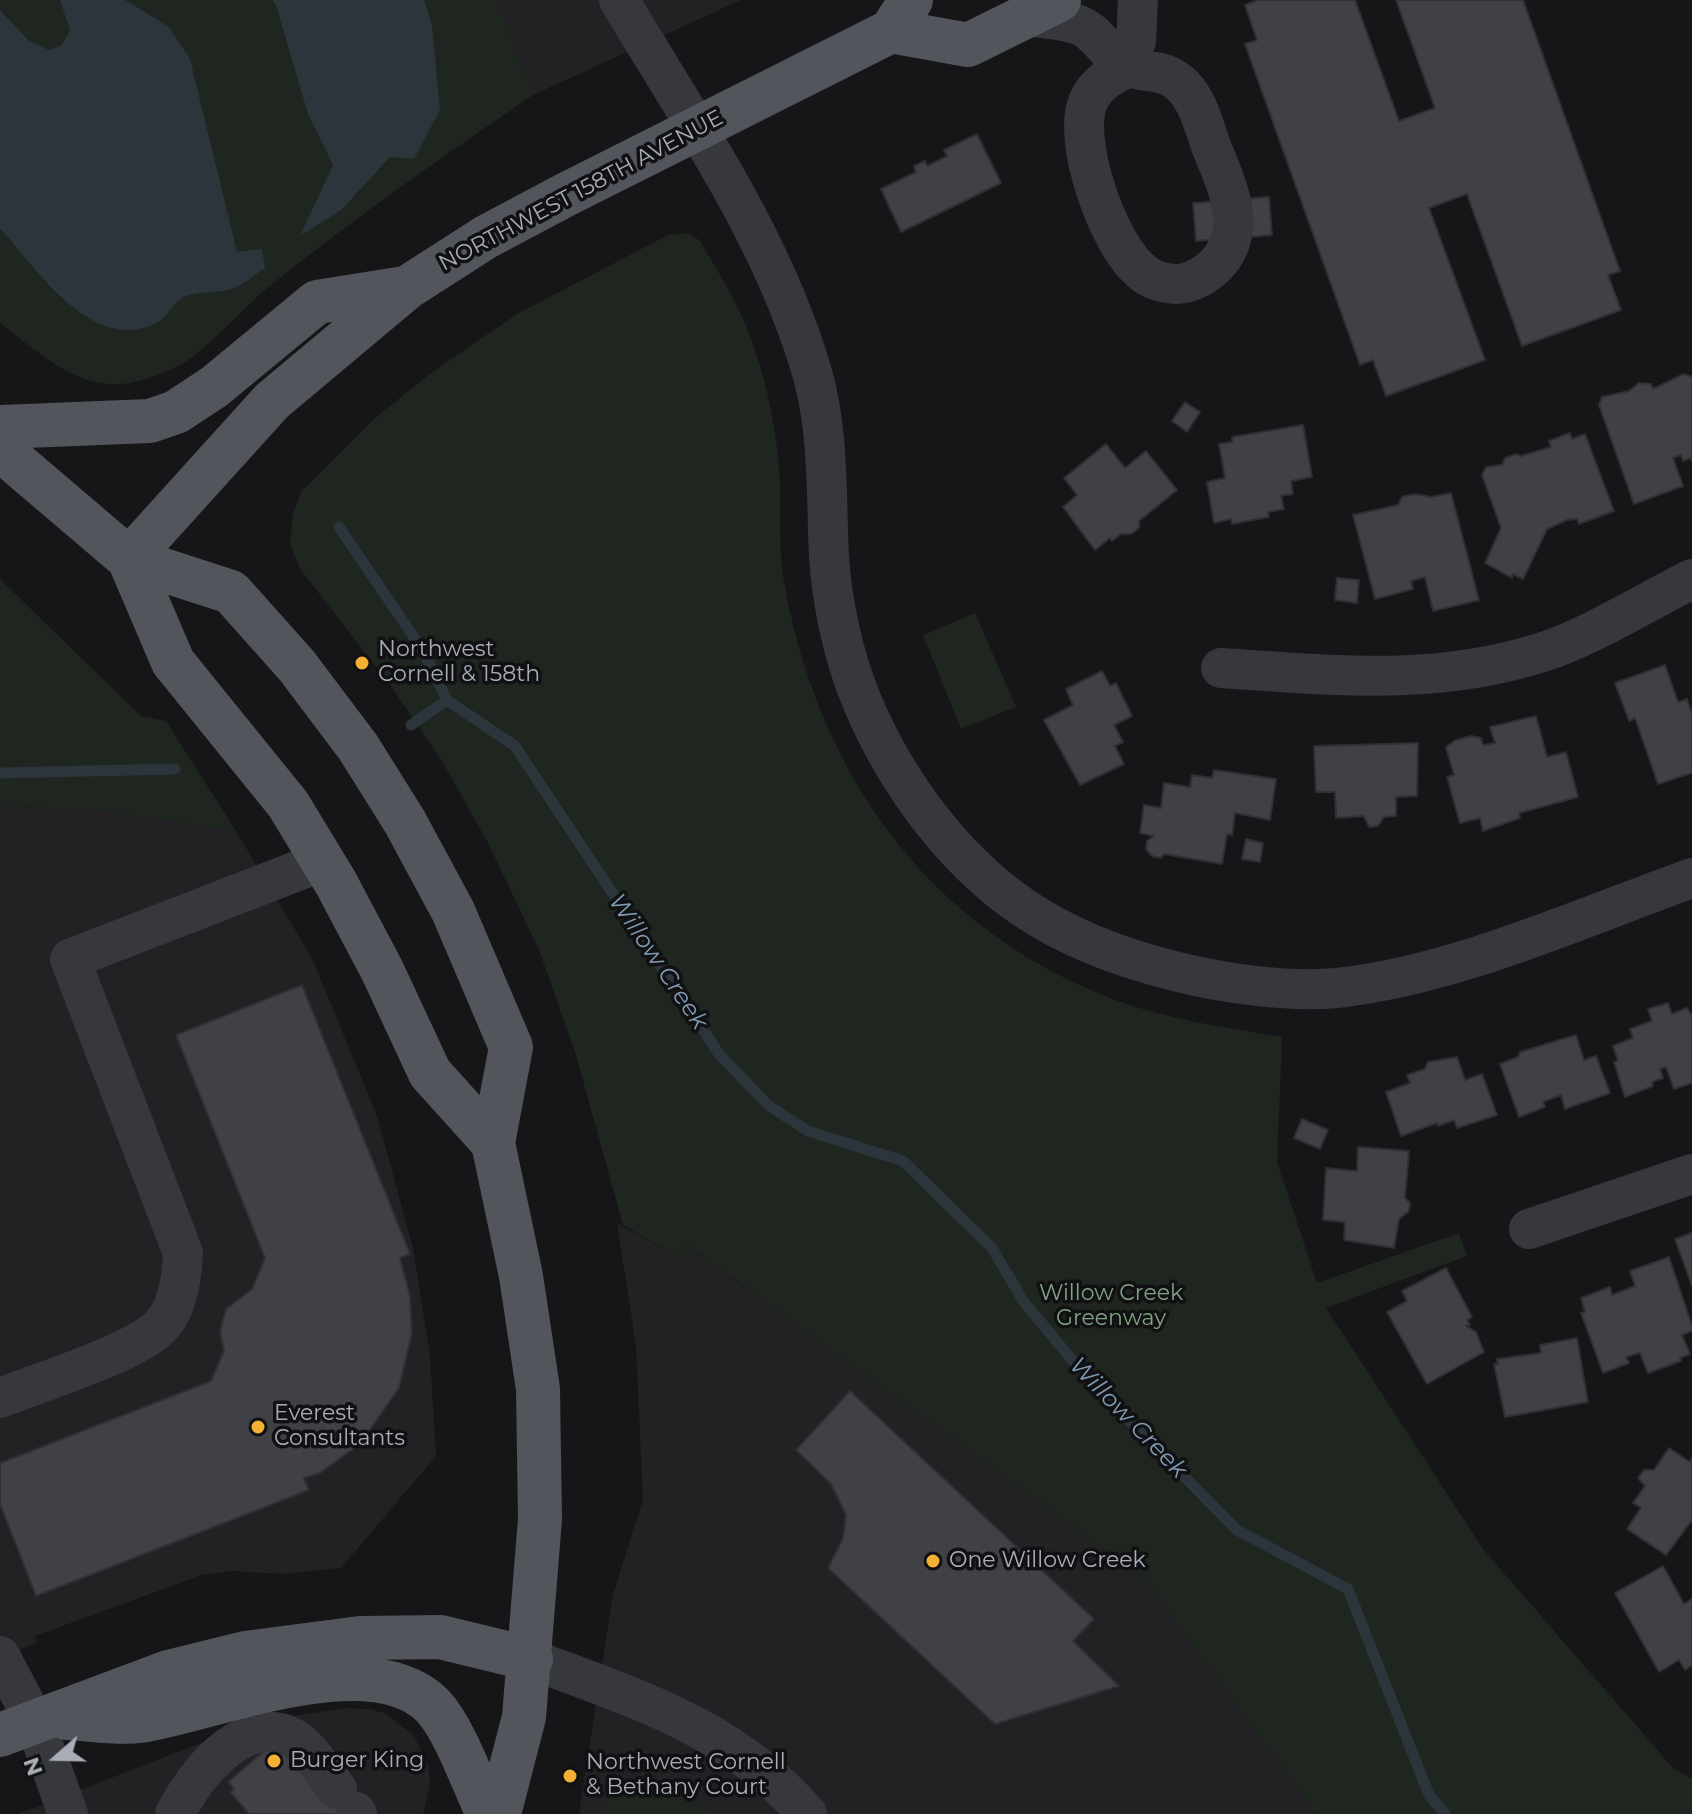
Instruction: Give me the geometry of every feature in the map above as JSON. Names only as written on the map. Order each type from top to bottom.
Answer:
[{"type":"main road","name":"NORTHWEST 158TH AVENUE","points":[[129,559],[272,401],[408,287],[486,237],[696,128],[901,16],[968,45],[1043,8]]},
{"type":"main road","points":[[0,427],[150,421],[176,412],[214,387],[317,302],[408,287]]},
{"type":"main road","points":[[0,449],[129,559],[231,592],[297,666],[358,747],[405,822],[453,911],[511,1047],[493,1143],[521,1276],[538,1389],[540,1519],[524,1717],[499,1814]]},
{"type":"main road","points":[[129,559],[173,662],[261,767],[323,861],[382,970],[430,1073],[493,1143]]},
{"type":"main road","points":[[27,1725],[213,1660],[360,1638],[440,1637],[531,1659]]},
{"type":"main road","points":[[27,1725],[137,1722],[271,1687],[369,1680],[404,1687],[437,1712],[488,1814]]},
{"type":"street","points":[[619,0],[740,204],[781,286],[814,378],[830,485],[829,558],[839,627],[860,698],[893,763],[927,814],[966,859],[1037,917],[1096,946],[1160,968],[1267,987],[1338,988],[1412,973],[1489,951],[1692,878]]},
{"type":"street","points":[[1043,8],[1082,26],[1128,67],[1150,69],[1184,86],[1196,106],[1231,199],[1232,238],[1221,260],[1194,281],[1177,284],[1159,281],[1140,271],[1119,246],[1090,170],[1082,133],[1088,103],[1102,81],[1128,67],[1136,41],[1138,0]]},
{"type":"street","points":[[1221,668],[1387,679],[1468,672],[1546,651],[1692,579]]},
{"type":"street","points":[[0,1398],[142,1342],[162,1326],[182,1284],[183,1253],[70,959],[323,861]]},
{"type":"street","points":[[1529,1229],[1692,1174]]},
{"type":"street","points":[[0,1656],[27,1725],[68,1814]]},
{"type":"street","points":[[531,1659],[672,1712],[720,1738],[790,1795],[807,1814]]},
{"type":"street","points":[[175,1814],[202,1770],[244,1738],[265,1731],[289,1735],[350,1805]]},
{"type":"shaded area","points":[[60,0],[125,0],[168,26],[190,59],[237,252],[262,249],[265,268],[228,290],[186,296],[155,324],[131,330],[108,327],[87,317],[48,284],[0,228],[0,10],[28,40],[49,50],[62,45],[70,30]]},
{"type":"shaded area","points":[[272,0],[424,0],[432,25],[440,110],[414,159],[390,157],[341,210],[300,236],[333,165],[308,114]]},
{"type":"shaded area","points":[[497,0],[741,0],[533,95]]},
{"type":"shaded area","points":[[0,805],[106,811],[236,831],[312,958],[377,1116],[413,1248],[430,1356],[436,1456],[341,1568],[284,1574],[232,1571],[202,1575],[35,1636],[37,1643],[0,1657]]},
{"type":"shaded area","points":[[617,1223],[689,1263],[681,1241],[1144,1578],[1316,1814],[579,1814],[613,1594],[643,1500],[636,1346]]},
{"type":"shaded area","points":[[345,1708],[370,1709],[387,1714],[414,1736],[428,1765],[430,1783],[423,1814],[18,1814],[255,1722]]},
{"type":"green space","points":[[0,0],[497,0],[533,95],[307,257],[265,290],[191,358],[137,382],[95,382],[51,362],[0,323]]},
{"type":"green space","name":"Willow Creek Greenway","points":[[689,233],[700,241],[729,290],[757,356],[775,430],[783,576],[798,643],[819,706],[847,765],[881,820],[921,871],[969,915],[1023,954],[1084,987],[1132,1006],[1181,1019],[1282,1037],[1277,1162],[1317,1283],[1459,1233],[1467,1256],[1326,1308],[1483,1549],[1673,1768],[1692,1779],[1692,1814],[1316,1814],[1144,1578],[683,1242],[690,1264],[623,1225],[575,1052],[539,950],[488,843],[442,761],[388,682],[300,569],[290,544],[293,513],[301,492],[375,418],[431,373],[517,314],[668,235]]},
{"type":"green space","points":[[0,579],[141,716],[166,721],[236,831],[106,811],[0,805]]},
{"type":"green space","points":[[975,613],[1016,707],[961,729],[923,635]]},
{"type":"green space","points":[[630,1787],[655,1788],[718,1814],[600,1814],[603,1802],[609,1795]]},
{"type":"building","points":[[1258,0],[1355,0],[1399,121],[1435,108],[1396,0],[1523,0],[1620,271],[1608,275],[1621,310],[1522,346],[1467,194],[1429,208],[1485,360],[1386,396],[1373,360],[1360,365],[1245,44],[1257,40],[1245,5]]},
{"type":"building","points":[[977,134],[1001,183],[901,232],[881,189],[916,172],[914,166],[925,161],[927,166],[947,156],[944,150]]},
{"type":"building","points":[[1269,197],[1272,235],[1196,241],[1193,203]]},
{"type":"building","points":[[1684,374],[1692,377],[1692,461],[1691,458],[1683,461],[1681,455],[1673,458],[1683,486],[1634,504],[1599,405],[1602,397],[1629,391],[1639,383],[1651,384],[1653,389]]},
{"type":"building","points":[[1185,402],[1200,412],[1187,432],[1172,421]]},
{"type":"building","points":[[1303,425],[1312,477],[1291,481],[1293,494],[1281,496],[1284,509],[1268,512],[1269,517],[1232,524],[1231,519],[1214,523],[1207,482],[1225,478],[1219,444],[1232,442],[1232,437]]},
{"type":"building","points":[[1570,433],[1572,439],[1585,434],[1614,511],[1579,524],[1577,519],[1567,520],[1547,529],[1523,579],[1513,574],[1512,578],[1485,563],[1501,528],[1482,475],[1486,467],[1502,465],[1505,458],[1516,454],[1521,456],[1551,447],[1549,441]]},
{"type":"building","points":[[1106,444],[1125,468],[1146,451],[1177,490],[1139,521],[1139,528],[1131,534],[1121,534],[1112,541],[1110,538],[1095,550],[1063,507],[1077,495],[1064,478]]},
{"type":"building","points":[[1451,493],[1479,600],[1433,611],[1425,577],[1411,581],[1413,589],[1375,599],[1353,515],[1398,505],[1402,497],[1415,494],[1431,497]]},
{"type":"building","points":[[1337,578],[1359,580],[1357,603],[1335,600]]},
{"type":"building","points":[[1665,665],[1678,702],[1687,699],[1692,714],[1692,773],[1658,784],[1635,718],[1629,721],[1615,683]]},
{"type":"building","points":[[1102,671],[1110,686],[1116,683],[1132,716],[1114,725],[1123,742],[1115,746],[1124,764],[1080,785],[1044,720],[1073,705],[1066,689]]},
{"type":"building","points":[[1536,716],[1547,757],[1566,752],[1578,797],[1519,813],[1520,818],[1483,831],[1480,818],[1460,823],[1447,777],[1454,775],[1446,747],[1471,736],[1481,738],[1483,745],[1495,743],[1490,727]]},
{"type":"building","points":[[1418,743],[1417,796],[1396,797],[1396,816],[1384,817],[1378,826],[1369,827],[1364,816],[1336,818],[1335,792],[1316,792],[1314,746]]},
{"type":"building","points":[[1214,770],[1276,779],[1270,820],[1235,813],[1232,835],[1227,834],[1222,864],[1164,854],[1161,858],[1152,856],[1146,849],[1147,841],[1154,836],[1140,833],[1144,805],[1161,808],[1164,783],[1190,787],[1192,775],[1212,778]]},
{"type":"building","points":[[1246,839],[1263,843],[1260,862],[1242,859]]},
{"type":"building","points":[[302,985],[410,1254],[400,1258],[410,1296],[412,1333],[399,1388],[360,1444],[320,1473],[304,1478],[309,1490],[36,1596],[0,1504],[0,1463],[211,1381],[224,1351],[220,1331],[226,1309],[252,1289],[265,1258],[176,1035]]},
{"type":"building","points":[[1668,1003],[1672,1014],[1687,1008],[1692,1016],[1692,1083],[1674,1089],[1666,1067],[1660,1069],[1663,1078],[1652,1082],[1653,1086],[1625,1097],[1614,1062],[1618,1061],[1613,1046],[1633,1038],[1630,1029],[1652,1021],[1648,1009]]},
{"type":"building","points":[[1576,1035],[1584,1060],[1596,1056],[1610,1093],[1565,1109],[1561,1095],[1543,1102],[1545,1107],[1519,1117],[1500,1064],[1518,1057],[1520,1052]]},
{"type":"building","points":[[1457,1057],[1465,1080],[1482,1074],[1497,1115],[1457,1128],[1454,1120],[1438,1126],[1437,1123],[1401,1136],[1386,1092],[1410,1083],[1407,1075],[1425,1069],[1428,1062]]},
{"type":"building","points":[[1302,1119],[1328,1130],[1320,1149],[1294,1138]]},
{"type":"building","points":[[1358,1147],[1409,1151],[1405,1198],[1410,1203],[1409,1211],[1399,1219],[1394,1248],[1344,1240],[1345,1222],[1323,1220],[1326,1168],[1357,1171]]},
{"type":"building","points":[[1692,1233],[1692,1286],[1675,1239]]},
{"type":"building","points":[[1669,1257],[1692,1326],[1692,1331],[1682,1335],[1690,1354],[1680,1358],[1681,1361],[1648,1373],[1640,1353],[1626,1357],[1629,1363],[1603,1373],[1581,1313],[1585,1312],[1581,1298],[1610,1287],[1612,1295],[1635,1286],[1630,1271]]},
{"type":"building","points":[[1446,1268],[1472,1317],[1467,1320],[1470,1325],[1466,1326],[1476,1332],[1484,1352],[1427,1384],[1387,1312],[1407,1301],[1402,1291]]},
{"type":"building","points":[[1577,1338],[1588,1402],[1505,1417],[1494,1364],[1498,1364],[1497,1359],[1541,1353],[1540,1345]]},
{"type":"building","name":"One Willow Creek","points":[[850,1391],[1094,1619],[1073,1641],[1119,1686],[995,1724],[828,1568],[843,1538],[846,1515],[831,1484],[796,1450]]},
{"type":"building","points":[[1669,1448],[1690,1462],[1692,1458],[1692,1520],[1666,1555],[1627,1529],[1641,1508],[1633,1503],[1645,1486],[1638,1478],[1644,1470],[1654,1470]]},
{"type":"building","points":[[1663,1566],[1684,1604],[1692,1599],[1692,1665],[1685,1670],[1679,1660],[1659,1672],[1615,1593]]},
{"type":"building","name":"Burger King","points":[[277,1740],[353,1814],[249,1814],[230,1792],[234,1789],[228,1782]]},
{"type":"waterway","points":[[339,527],[422,649],[447,700]]},
{"type":"waterway","name":"Willow Creek","points":[[411,725],[447,700],[515,746],[719,1054],[768,1105],[808,1131],[903,1161],[992,1248],[1024,1302],[1088,1379],[1237,1530],[1348,1589],[1429,1795],[1445,1814]]},
{"type":"waterway","name":"Willow Creek","points":[[0,773],[175,769]]},
{"type":"place","name":"Northwest Cornell & 158th","points":[[362,663]]},
{"type":"place","name":"Everest Consultants","points":[[258,1427]]},
{"type":"place","name":"One Willow Creek","points":[[933,1561]]},
{"type":"place","name":"Burger King","points":[[274,1761]]},
{"type":"place","name":"Northwest Cornell & Bethany Court","points":[[570,1776]]}]
